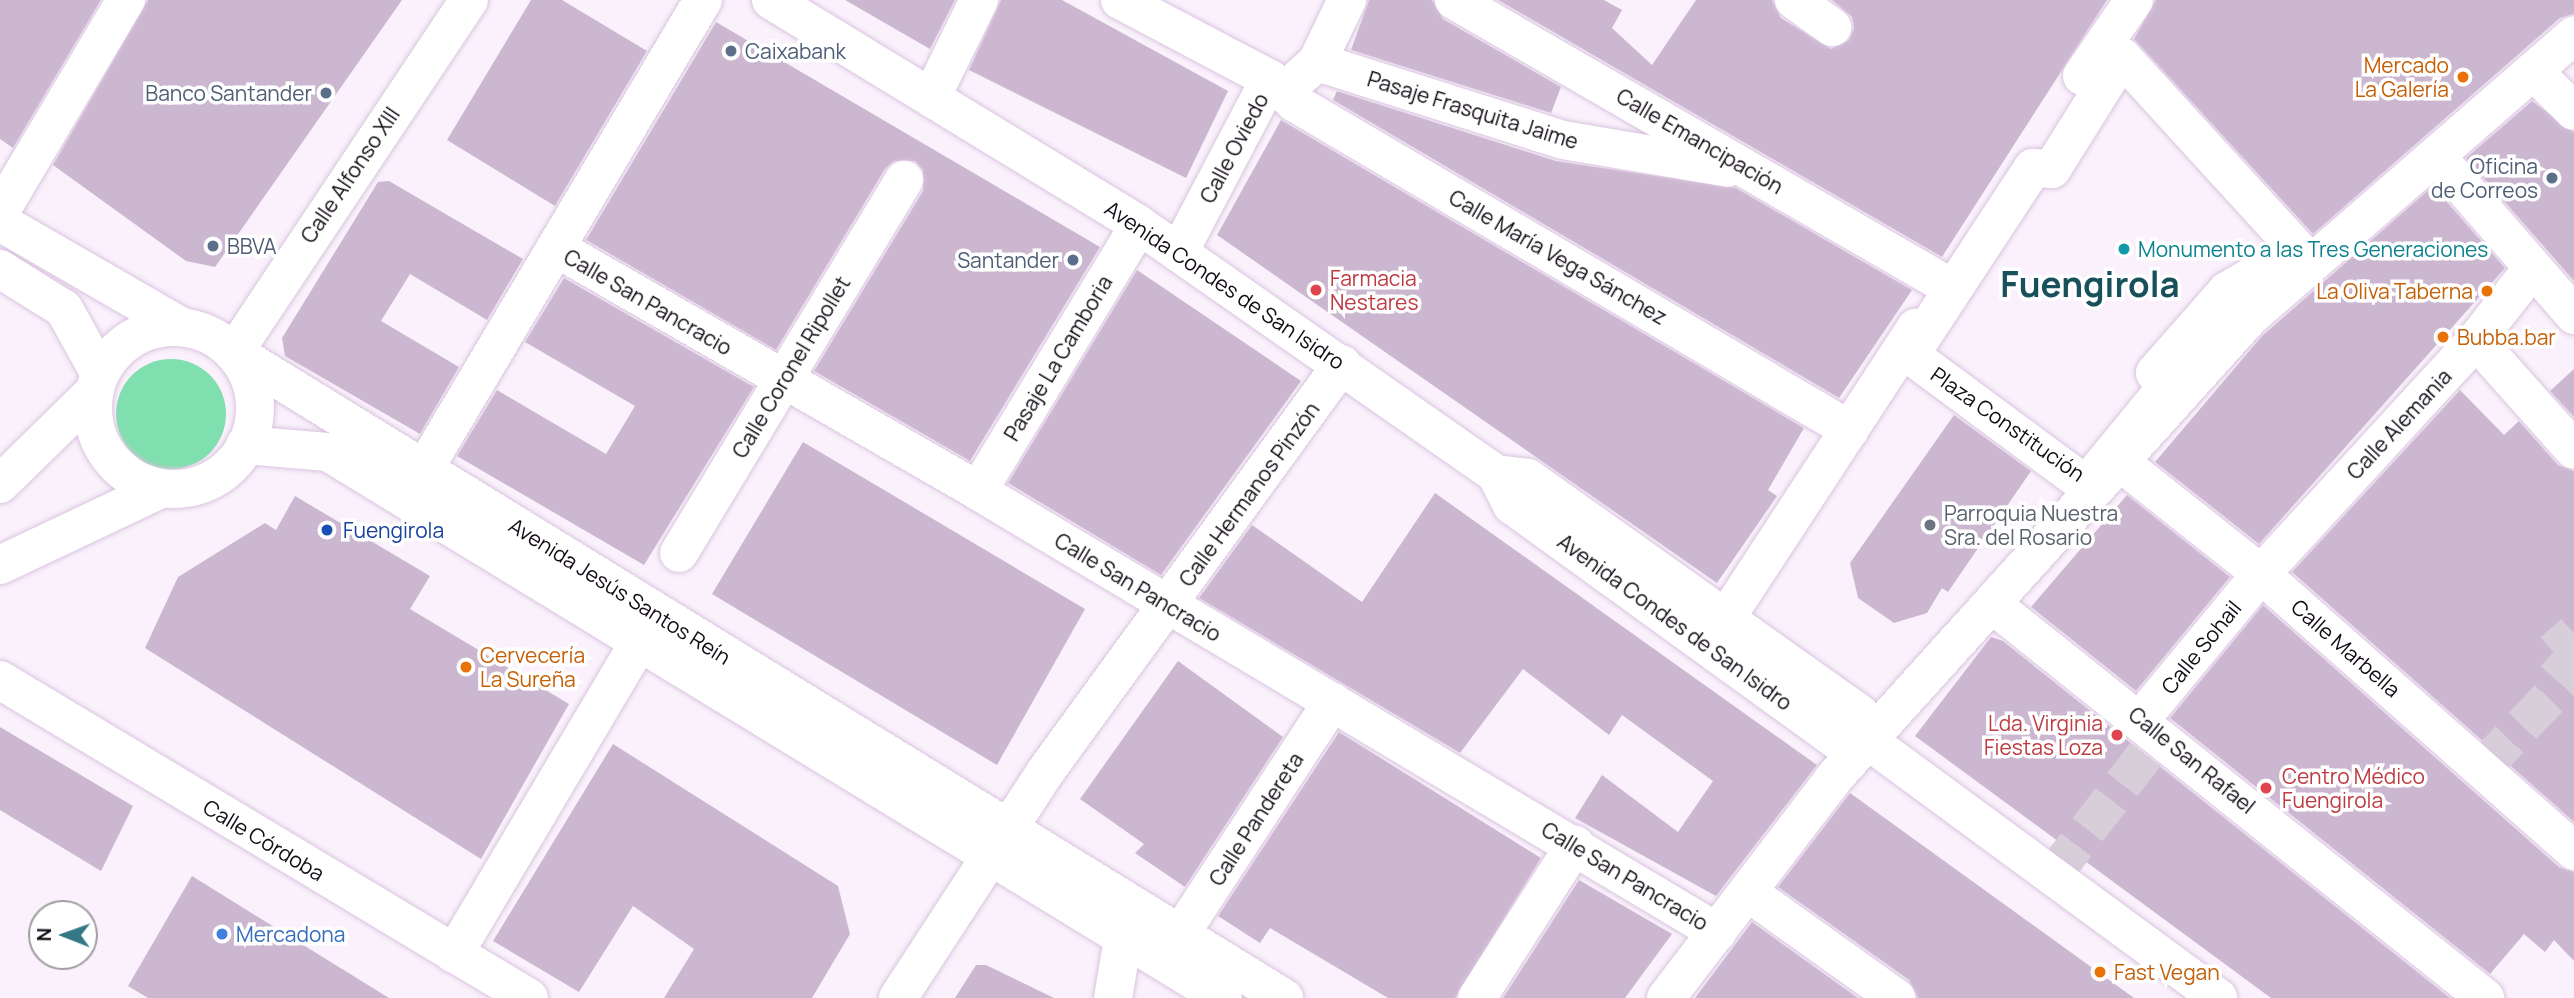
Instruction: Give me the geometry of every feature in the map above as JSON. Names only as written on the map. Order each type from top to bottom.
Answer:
[{"type":"street","points":[[0,212],[126,0]]},
{"type":"street","name":"Calle Alfonso XIII","points":[[234,352],[469,0]]},
{"type":"street","points":[[423,471],[703,0]]},
{"type":"street","name":"Avenida Condes de San Isidro","points":[[772,0],[940,101],[1179,252],[1496,474],[1512,505],[1841,743],[1870,742]]},
{"type":"street","points":[[940,101],[979,0]]},
{"type":"street","name":"Calle María Vega Sánchez","points":[[1120,0],[1270,79],[1295,103],[1850,429]]},
{"type":"street","points":[[1317,62],[1347,0]]},
{"type":"street","name":"Calle Emancipación","points":[[1454,0],[1945,284]]},
{"type":"street","points":[[1794,0],[1832,27]]},
{"type":"street","points":[[1726,618],[2134,0]]},
{"type":"street","points":[[1666,998],[1749,893],[1834,778],[1870,742],[1993,605],[2116,458],[2249,317],[2574,35]]},
{"type":"street","name":"Plaza Constitución","points":[[2122,57],[2298,250],[2227,291],[2155,373],[2169,384],[2116,458],[2086,485],[1910,355],[2033,169],[2052,169],[2122,57]]},
{"type":"street","name":"Calle Oviedo","points":[[1179,252],[1270,79],[1307,75],[1317,62]]},
{"type":"street","name":"Pasaje Frasquita Jaime","points":[[1317,62],[1563,140],[1754,172]]},
{"type":"street","points":[[2533,71],[2574,111]]},
{"type":"street","points":[[2436,156],[2574,315]]},
{"type":"street","name":"Calle Coronel Ripollet","points":[[679,553],[904,180]]},
{"type":"street","points":[[0,222],[182,327],[234,352],[253,398],[245,445],[210,480],[159,490],[0,565]]},
{"type":"street","name":"Pasaje La Camboria","points":[[978,491],[1139,225]]},
{"type":"street","name":"Calle San Pancracio","points":[[556,248],[978,491],[1717,932]]},
{"type":"street","points":[[0,269],[64,309],[97,383],[99,438],[113,462],[159,490]]},
{"type":"street","name":"Calle Alemania","points":[[2260,574],[2476,340],[2532,269]]},
{"type":"street","points":[[0,484],[97,383],[134,337],[182,327]]},
{"type":"street","points":[[2476,340],[2574,450]]},
{"type":"street","name":"Avenida Jesús Santos Reín","points":[[234,352],[998,842]]},
{"type":"street","name":"Calle Hermanos Pinzón","points":[[898,998],[998,842],[1342,364]]},
{"type":"street","name":"Avenida Jesús Santos Reín","points":[[245,445],[328,452],[639,642],[998,842]]},
{"type":"street","name":"Calle Marbella","points":[[2116,458],[2260,574],[2574,851]]},
{"type":"street","name":"Avenida Condes de San Isidro","points":[[1496,474],[1528,478],[1860,715],[1870,742],[2218,998]]},
{"type":"street","name":"Calle Sohail","points":[[2141,719],[2260,574]]},
{"type":"street","name":"Calle San Rafael","points":[[1993,605],[2141,719],[2485,998]]},
{"type":"street","points":[[454,954],[639,642]]},
{"type":"street","name":"Calle Córdoba","points":[[0,680],[529,998]]},
{"type":"street","name":"Calle Pandereta","points":[[1179,936],[1332,702]]},
{"type":"street","points":[[998,842],[1179,936],[1284,998]]},
{"type":"street","points":[[998,842],[1123,939],[1223,998]]},
{"type":"street","points":[[1477,998],[1575,845]]},
{"type":"street","points":[[1749,893],[1896,998]]},
{"type":"street","points":[[1113,998],[1123,939]]},
{"type":"green space","points":[[171,359],[192,363],[210,375],[222,393],[226,414],[222,435],[210,453],[192,465],[171,469],[150,465],[132,453],[120,435],[116,414],[120,393],[132,375],[150,363]]},
{"type":"building","points":[[0,0],[101,0],[13,148],[0,139]]},
{"type":"building","points":[[148,0],[402,0],[215,267],[186,261],[53,165]]},
{"type":"building","points":[[531,0],[562,0],[647,51],[555,206],[447,140]]},
{"type":"building","points":[[845,0],[955,0],[930,49]]},
{"type":"building","points":[[1001,0],[1062,0],[1228,91],[1186,178],[969,70]]},
{"type":"building","points":[[1369,0],[1432,0],[1443,19],[1561,87],[1551,113],[1351,50]]},
{"type":"building","points":[[1498,0],[1604,0],[1622,10],[1612,28],[1652,65],[1696,0],[1772,0],[1781,18],[1831,49],[1849,40],[1854,28],[1852,17],[1832,0],[2107,0],[1942,257]]},
{"type":"building","points":[[2156,0],[2574,0],[2574,14],[2560,18],[2313,234],[2134,39]]},
{"type":"building","points":[[716,22],[1100,247],[970,461],[814,371],[923,191],[923,170],[915,161],[894,161],[885,169],[776,350],[586,240]]},
{"type":"building","points":[[1337,91],[1556,161],[1736,188],[1912,290],[1839,398],[1333,100]]},
{"type":"building","points":[[2532,101],[2574,132],[2574,281],[2466,158]]},
{"type":"building","points":[[1281,120],[1804,428],[1768,490],[1777,496],[1717,583],[1217,235]]},
{"type":"building","points":[[389,181],[523,259],[487,320],[410,274],[381,321],[459,367],[420,434],[285,356],[282,338],[378,182]]},
{"type":"building","points":[[2433,186],[2505,268],[2259,544],[2155,462],[2262,336]]},
{"type":"building","points":[[1137,270],[1301,381],[1161,575],[1008,483]]},
{"type":"building","points":[[564,278],[754,387],[644,565],[457,456],[497,390],[606,454],[635,406],[525,342]]},
{"type":"building","points":[[2574,369],[2574,417],[2550,391]]},
{"type":"building","points":[[2460,390],[2504,435],[2519,421],[2558,465],[2574,471],[2574,822],[2292,572]]},
{"type":"building","name":"Parroquia Nuestra Sra. del Rosario","points":[[1954,415],[2031,471],[1948,592],[1942,588],[1927,613],[1894,623],[1858,598],[1850,563]]},
{"type":"building","points":[[803,442],[1085,609],[997,765],[712,594]]},
{"type":"building","points":[[1435,493],[1817,765],[1716,896],[1575,818],[1602,775],[1678,832],[1713,781],[1622,715],[1609,735],[1523,669],[1460,753],[1199,598],[1252,525],[1362,602]]},
{"type":"building","points":[[2127,495],[2230,577],[2136,691],[2031,607]]},
{"type":"building","points":[[295,496],[430,576],[410,609],[569,704],[481,859],[145,648],[178,577],[265,523],[276,530]]},
{"type":"building","points":[[2263,605],[2559,867],[2574,872],[2574,961],[2554,940],[2545,952],[2524,934],[2490,974],[2170,718]]},
{"type":"building","points":[[1991,637],[2003,641],[2450,998],[2271,998],[1915,736]]},
{"type":"building","points":[[1178,661],[1283,737],[1185,887],[1135,853],[1144,844],[1080,799]]},
{"type":"building","points":[[0,727],[133,806],[101,871],[0,810]]},
{"type":"building","points":[[1339,732],[1541,858],[1455,998],[1388,998],[1270,928],[1260,943],[1218,916]]},
{"type":"building","points":[[613,744],[838,886],[850,934],[812,998],[664,998],[694,949],[633,906],[579,992],[493,941]]},
{"type":"building","points":[[1850,793],[2134,998],[1918,998],[1909,980],[1778,887]]},
{"type":"building","name":"Mercadona","points":[[192,876],[389,998],[148,998],[128,986]]},
{"type":"building","points":[[1579,880],[1672,934],[1625,998],[1503,998]]},
{"type":"building","points":[[1752,922],[1858,998],[1695,998]]},
{"type":"building","points":[[976,965],[986,965],[1054,998],[955,998]]},
{"type":"tunnel","points":[[2574,633],[2553,652],[2574,670]]},
{"type":"tunnel","points":[[2483,767],[2574,672]]},
{"type":"tunnel","points":[[2053,875],[2161,734]]},
{"type":"place","name":"Caixabank","points":[[731,51]]},
{"type":"place","name":"Mercado La Galería","points":[[2463,77]]},
{"type":"place","name":"Banco Santander","points":[[326,93]]},
{"type":"place","name":"Oficina de Correos","points":[[2552,178]]},
{"type":"place","name":"BBVA","points":[[213,246]]},
{"type":"place","name":"Monumento a las Tres Generaciones","points":[[2124,249]]},
{"type":"place","name":"Santander","points":[[1073,260]]},
{"type":"place","name":"Farmacia Nestares","points":[[1316,290]]},
{"type":"place","name":"La Oliva Taberna","points":[[2487,291]]},
{"type":"place","name":"Bubba.bar","points":[[2443,337]]},
{"type":"place","name":"Parroquia Nuestra Sra. del Rosario","points":[[1930,525]]},
{"type":"place","name":"Fuengirola","points":[[327,530]]},
{"type":"place","name":"Cervecería La Sureña","points":[[466,667]]},
{"type":"place","name":"Lda. Virginia Fiestas Loza","points":[[2117,735]]},
{"type":"place","name":"Centro Médico Fuengirola","points":[[2266,788]]},
{"type":"place","name":"Mercadona","points":[[222,934]]},
{"type":"place","name":"Fast Vegan","points":[[2100,972]]},
{"type":"district","name":"Fuengirola","points":[[2090,284]]}]
